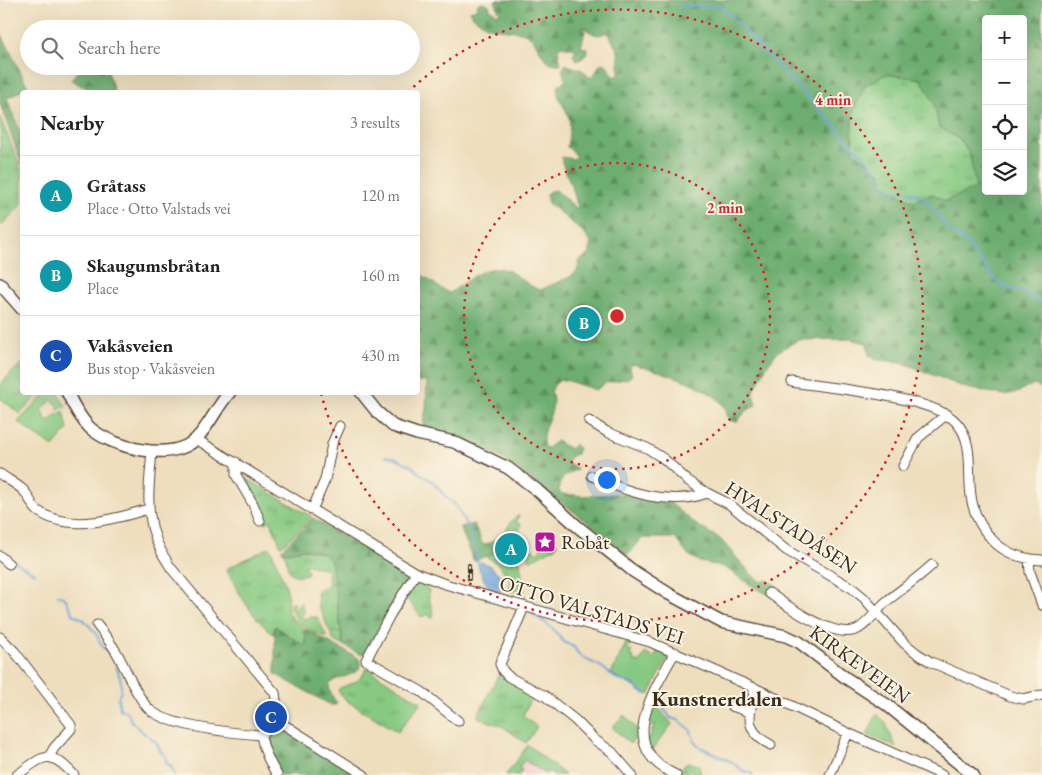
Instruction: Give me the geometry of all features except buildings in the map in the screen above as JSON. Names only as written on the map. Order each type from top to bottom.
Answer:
[{"type":"main road","points":[[0,284],[20,307]]},
{"type":"main road","points":[[69,395],[81,417],[96,433],[133,447],[152,451],[171,451],[186,446],[196,439],[228,395]]},
{"type":"main road","name":"KIRKEVEIEN","points":[[363,395],[377,412],[394,426],[417,434],[454,442],[508,468],[639,576],[669,594],[717,620],[786,636],[802,644],[846,678],[887,705],[973,775]]},
{"type":"street","points":[[792,382],[879,395],[934,408],[947,414],[957,423],[964,435],[968,451],[972,505],[983,530],[1005,552],[1029,560],[1042,560]]},
{"type":"street","points":[[903,466],[918,438],[947,414]]},
{"type":"street","name":"HVALSTADÅSEN","points":[[589,421],[614,435],[647,448],[664,459],[687,480],[738,510],[786,550],[852,588],[876,611],[904,643],[931,662],[1010,696],[1023,699],[1042,695]]},
{"type":"street","points":[[312,510],[325,480],[332,444],[340,426]]},
{"type":"street","name":"OTTO VALSTADS VEI","points":[[196,439],[416,573],[436,581],[642,640],[675,652],[942,775]]},
{"type":"street","points":[[152,451],[148,509],[154,538],[167,563],[275,692],[277,702],[275,719],[262,735],[262,745],[277,775]]},
{"type":"street","points":[[236,462],[236,474],[260,521]]},
{"type":"street","points":[[0,474],[23,490],[37,510],[46,516],[62,521],[99,521],[148,509]]},
{"type":"street","name":"HVALSTADÅSEN","points":[[592,476],[620,488],[656,497],[673,499],[694,498],[707,493]]},
{"type":"street","points":[[0,556],[9,564]]},
{"type":"street","points":[[1029,560],[1032,579],[1042,605]]},
{"type":"street","points":[[769,594],[793,610],[840,631],[856,630],[932,565]]},
{"type":"street","points":[[416,573],[366,660],[422,692],[458,721]]},
{"type":"street","points":[[524,607],[500,664],[503,671],[509,677],[545,696],[575,720],[595,740],[612,752],[632,775]]},
{"type":"street","points":[[97,625],[116,651],[144,702],[157,716],[184,724],[239,734],[262,735]]},
{"type":"street","points":[[0,637],[15,652],[71,725],[71,729],[54,748],[49,757]]},
{"type":"street","points":[[675,652],[652,694],[647,708],[643,731],[644,742],[650,754],[667,771],[676,775]]},
{"type":"street","points":[[755,688],[750,721],[754,732],[760,740],[771,746]]},
{"type":"street","points":[[732,706],[750,712]]},
{"type":"street","points":[[275,719],[364,775]]},
{"type":"street","points":[[830,775],[848,733]]},
{"type":"street","points":[[17,775],[41,759],[49,757],[59,760],[74,775]]},
{"type":"shaded area","points":[[528,745],[565,775],[506,775]]},
{"type":"green space","points":[[495,0],[1042,0],[1042,388],[1034,385],[1026,387],[1019,392],[1004,395],[966,388],[901,362],[876,360],[869,355],[867,343],[850,339],[798,340],[777,352],[766,367],[753,393],[756,405],[745,412],[737,422],[731,421],[727,416],[724,406],[716,397],[703,389],[656,370],[632,364],[630,368],[632,375],[629,378],[605,383],[596,390],[565,380],[560,380],[554,385],[551,392],[553,400],[551,414],[544,433],[544,447],[547,448],[557,441],[570,449],[575,444],[578,449],[577,454],[567,460],[569,464],[578,469],[564,476],[559,485],[559,491],[562,494],[584,496],[615,494],[660,498],[669,502],[698,526],[719,538],[755,578],[761,582],[768,580],[776,586],[784,596],[784,599],[781,600],[755,588],[724,567],[700,562],[687,554],[675,538],[642,538],[629,554],[623,553],[611,540],[501,458],[461,439],[442,433],[429,432],[424,428],[423,423],[426,409],[427,380],[420,382],[420,273],[449,293],[467,280],[490,269],[496,268],[509,271],[540,290],[570,277],[577,271],[580,260],[590,254],[590,244],[592,244],[582,231],[548,203],[546,194],[556,190],[578,208],[562,162],[562,157],[573,159],[576,157],[574,152],[567,147],[570,129],[569,118],[559,98],[558,88],[560,84],[566,81],[562,70],[566,64],[582,70],[588,77],[593,77],[600,64],[604,63],[612,74],[616,77],[619,75],[619,54],[608,32],[599,35],[582,27],[585,31],[581,47],[587,48],[587,54],[580,60],[576,60],[573,55],[576,49],[561,46],[558,49],[561,64],[555,64],[546,59],[528,34],[487,26],[471,15],[470,11],[476,9],[478,4],[482,2],[489,5],[490,9],[500,14]],"holes":[[[886,74],[921,79],[934,102],[939,127],[960,140],[970,155],[976,188],[945,201],[933,194],[912,201],[883,184],[881,173],[853,151],[852,115],[865,85]]]},
{"type":"green space","points":[[0,31],[20,71],[20,75],[22,75],[28,87],[7,98],[20,132],[20,159],[0,104]]},
{"type":"green space","points":[[886,74],[921,79],[934,102],[939,127],[960,140],[970,155],[976,188],[945,201],[933,194],[912,201],[883,184],[881,173],[853,151],[852,115],[865,85]]},
{"type":"green space","points":[[75,75],[109,75],[113,90],[89,90],[71,80]]},
{"type":"green space","points":[[0,117],[20,166],[20,206],[0,227]]},
{"type":"green space","points":[[20,365],[20,395],[38,395],[20,414],[0,398],[0,384]]},
{"type":"green space","points":[[44,395],[59,395],[66,407],[57,410],[59,407],[52,400],[41,410],[48,422],[54,416],[64,411],[68,429],[53,447],[18,422]]},
{"type":"green space","points":[[244,477],[312,517],[281,547],[271,521],[265,523]]},
{"type":"green space","points":[[519,516],[516,522],[522,525],[514,538],[519,541],[513,552],[505,545],[505,537],[511,522]]},
{"type":"green space","points":[[313,518],[411,577],[364,654],[359,654],[343,645],[331,561],[322,553],[310,549],[282,551]]},
{"type":"green space","points":[[474,524],[483,545],[497,540],[501,550],[474,561],[460,527]]},
{"type":"green space","points":[[548,535],[558,544],[556,547],[531,560],[528,558],[532,549],[538,553]]},
{"type":"green space","points":[[270,547],[287,589],[288,612],[305,629],[306,644],[303,645],[275,627],[274,635],[266,628],[247,605],[226,569]]},
{"type":"green space","points":[[303,549],[324,553],[331,561],[343,645],[334,641],[318,605],[317,590],[329,585],[328,571],[325,568],[306,565],[304,566],[308,571],[307,574],[295,575],[288,568],[284,551],[289,552]]},
{"type":"green space","points":[[501,550],[520,562],[525,599],[521,594],[508,589],[510,579],[498,564],[485,556]]},
{"type":"green space","points":[[416,581],[429,590],[433,613],[431,618],[429,614],[421,617],[409,601],[403,599]]},
{"type":"green space","points":[[301,602],[304,612],[302,617],[306,619],[317,617],[327,637],[310,630],[295,616],[290,605],[295,603],[292,607],[294,610],[297,609],[297,605]]},
{"type":"green space","points":[[275,626],[303,645],[306,644],[305,629],[358,658],[361,662],[359,669],[333,681],[330,685],[331,692],[337,703],[335,705],[331,705],[275,674]]},
{"type":"green space","points":[[628,639],[632,640],[627,649],[632,651],[630,655],[634,657],[633,660],[639,663],[645,653],[654,658],[657,652],[652,647],[667,652],[668,658],[649,695],[611,674]]},
{"type":"green space","points":[[366,668],[421,702],[398,732],[347,701],[338,691],[340,688],[359,679]]},
{"type":"green space","points":[[501,670],[534,690],[523,716],[537,727],[526,743],[502,726],[479,718],[478,715]]},
{"type":"green space","points":[[650,703],[659,709],[672,724],[650,753],[646,738],[649,739],[655,724],[647,727]]},
{"type":"green space","points":[[877,714],[885,722],[896,747],[867,735]]},
{"type":"green space","points":[[624,715],[639,732],[638,736],[630,744],[612,727]]},
{"type":"green space","points":[[275,725],[280,725],[356,773],[355,775],[280,775],[270,756],[267,743],[267,737]]},
{"type":"green space","points":[[528,745],[565,775],[554,775],[549,771],[546,774],[524,760],[519,768],[522,770],[519,775],[506,775]]},
{"type":"green space","points":[[687,762],[699,765],[701,775],[690,775],[693,771],[691,768],[685,775],[677,774]]},
{"type":"water","points":[[481,562],[489,565],[502,577],[499,593],[491,589],[485,582],[478,564]]},
{"type":"waterway","points":[[679,6],[721,6],[870,163],[885,187],[892,190],[907,191],[923,197],[950,231],[967,243],[991,275],[1004,288],[1019,290],[1036,301],[1042,301]]},
{"type":"waterway","points":[[385,456],[394,457],[412,466],[432,481],[457,507],[470,532],[478,564]]},
{"type":"waterway","points":[[14,561],[34,573]]},
{"type":"waterway","points":[[58,595],[65,598],[73,614],[84,620],[95,632],[102,646],[115,662],[121,681]]},
{"type":"waterway","points":[[533,614],[552,628],[564,642],[574,647],[583,657],[619,680],[634,684],[638,690],[646,694]]},
{"type":"waterway","points":[[121,682],[121,691],[118,698],[120,709],[127,712],[130,717]]},
{"type":"waterway","points":[[655,699],[670,718],[678,720],[690,729],[695,742],[700,747],[730,761],[752,775]]},
{"type":"waterway","points":[[130,718],[146,735]]},
{"type":"waterway","points":[[149,736],[157,743],[160,751],[165,756],[166,763],[170,765],[175,775]]},
{"type":"railway","points":[[469,565],[469,579]]},
{"type":"place","name":"Skaugumsbråtan","points":[[584,323]]},
{"type":"place","name":"Robåt","points":[[545,542]]},
{"type":"place","name":"Gråtass","points":[[511,549]]},
{"type":"place","name":"Vakåsveien","points":[[271,717]]},
{"type":"district","name":"Kunstnerdalen","points":[[717,698]]}]
